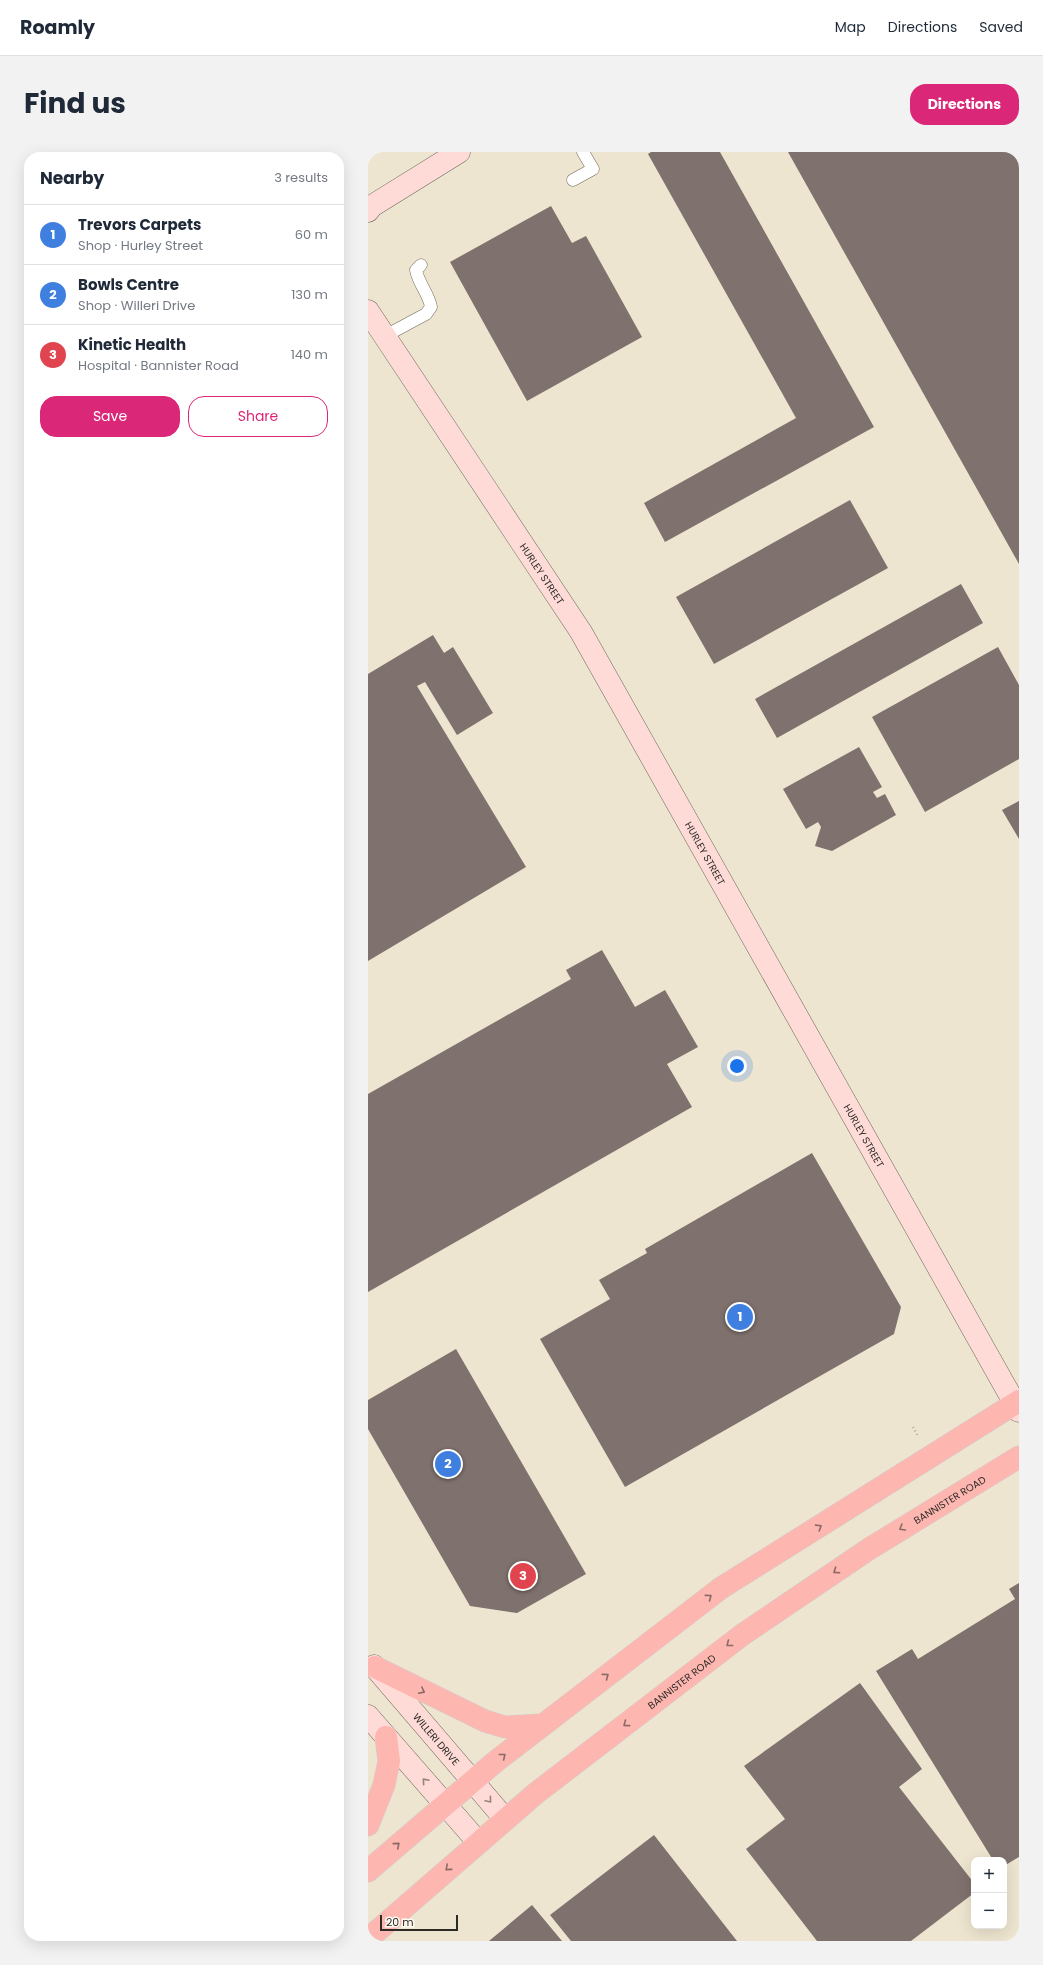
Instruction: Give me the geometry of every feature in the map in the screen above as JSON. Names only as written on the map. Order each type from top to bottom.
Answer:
[{"type":"main road","points":[[368,1871],[445,1804],[541,1726],[721,1588],[1018,1405]]},
{"type":"main road","name":"BANNISTER ROAD","points":[[368,1939],[505,1818],[742,1635],[868,1549],[1019,1457]]},
{"type":"main road","points":[[372,1663],[486,1721],[504,1727],[541,1726]]},
{"type":"main road","points":[[368,1825],[384,1785],[389,1761],[386,1737]]},
{"type":"street","points":[[368,211],[372,206],[460,152]]},
{"type":"street","name":"HURLEY STREET","points":[[368,311],[581,632],[1018,1405]]},
{"type":"street","name":"WILLERI DRIVE","points":[[372,1663],[505,1818]]},
{"type":"street","points":[[368,1716],[478,1842]]},
{"type":"lane","points":[[573,180],[593,169],[583,152]]},
{"type":"lane","points":[[385,336],[426,314],[431,307],[430,299],[417,277],[416,270],[421,264]]},
{"type":"shaded area","points":[[373,152],[1019,152],[1019,1941],[368,1941],[368,155]]},
{"type":"building","points":[[651,152],[720,152],[874,427],[665,542],[644,503],[796,418],[648,154]]},
{"type":"building","points":[[788,152],[1019,152],[1019,564]]},
{"type":"building","points":[[551,206],[572,243],[586,236],[642,337],[527,401],[450,262]]},
{"type":"building","points":[[850,500],[888,568],[714,664],[676,597]]},
{"type":"building","points":[[961,584],[983,623],[777,738],[755,699]]},
{"type":"building","points":[[433,635],[444,653],[453,647],[493,713],[457,735],[425,682],[417,686],[526,867],[368,961],[368,674]]},
{"type":"building","points":[[998,647],[1019,685],[1019,759],[925,812],[872,717]]},
{"type":"building","points":[[859,747],[882,787],[873,792],[877,798],[885,794],[896,815],[832,851],[815,846],[821,827],[818,822],[806,829],[783,789]]},
{"type":"building","points":[[1019,801],[1019,839],[1002,810]]},
{"type":"building","points":[[602,950],[635,1007],[665,990],[698,1047],[667,1064],[692,1107],[368,1292],[368,1094],[571,979],[566,970]]},
{"type":"building","points":[[812,1153],[901,1307],[894,1334],[625,1487],[540,1339],[610,1299],[599,1280],[647,1253],[645,1249]]},
{"type":"building","points":[[456,1349],[586,1574],[517,1613],[470,1606],[368,1429],[368,1400]]},
{"type":"building","points":[[1019,1583],[1019,1857],[1007,1864],[1007,1857],[991,1857],[876,1671],[912,1649],[918,1659],[1015,1599],[1009,1589]]},
{"type":"building","points":[[860,1683],[922,1769],[899,1787],[971,1879],[971,1895],[911,1941],[817,1941],[746,1849],[785,1819],[744,1766]]},
{"type":"building","points":[[654,1835],[737,1941],[571,1941],[550,1915]]},
{"type":"building","points":[[532,1905],[562,1941],[489,1941]]},
{"type":"place","name":"Trevors Carpets","points":[[740,1317]]},
{"type":"place","name":"Bowls Centre","points":[[448,1464]]},
{"type":"place","name":"Kinetic Health","points":[[523,1576]]}]
